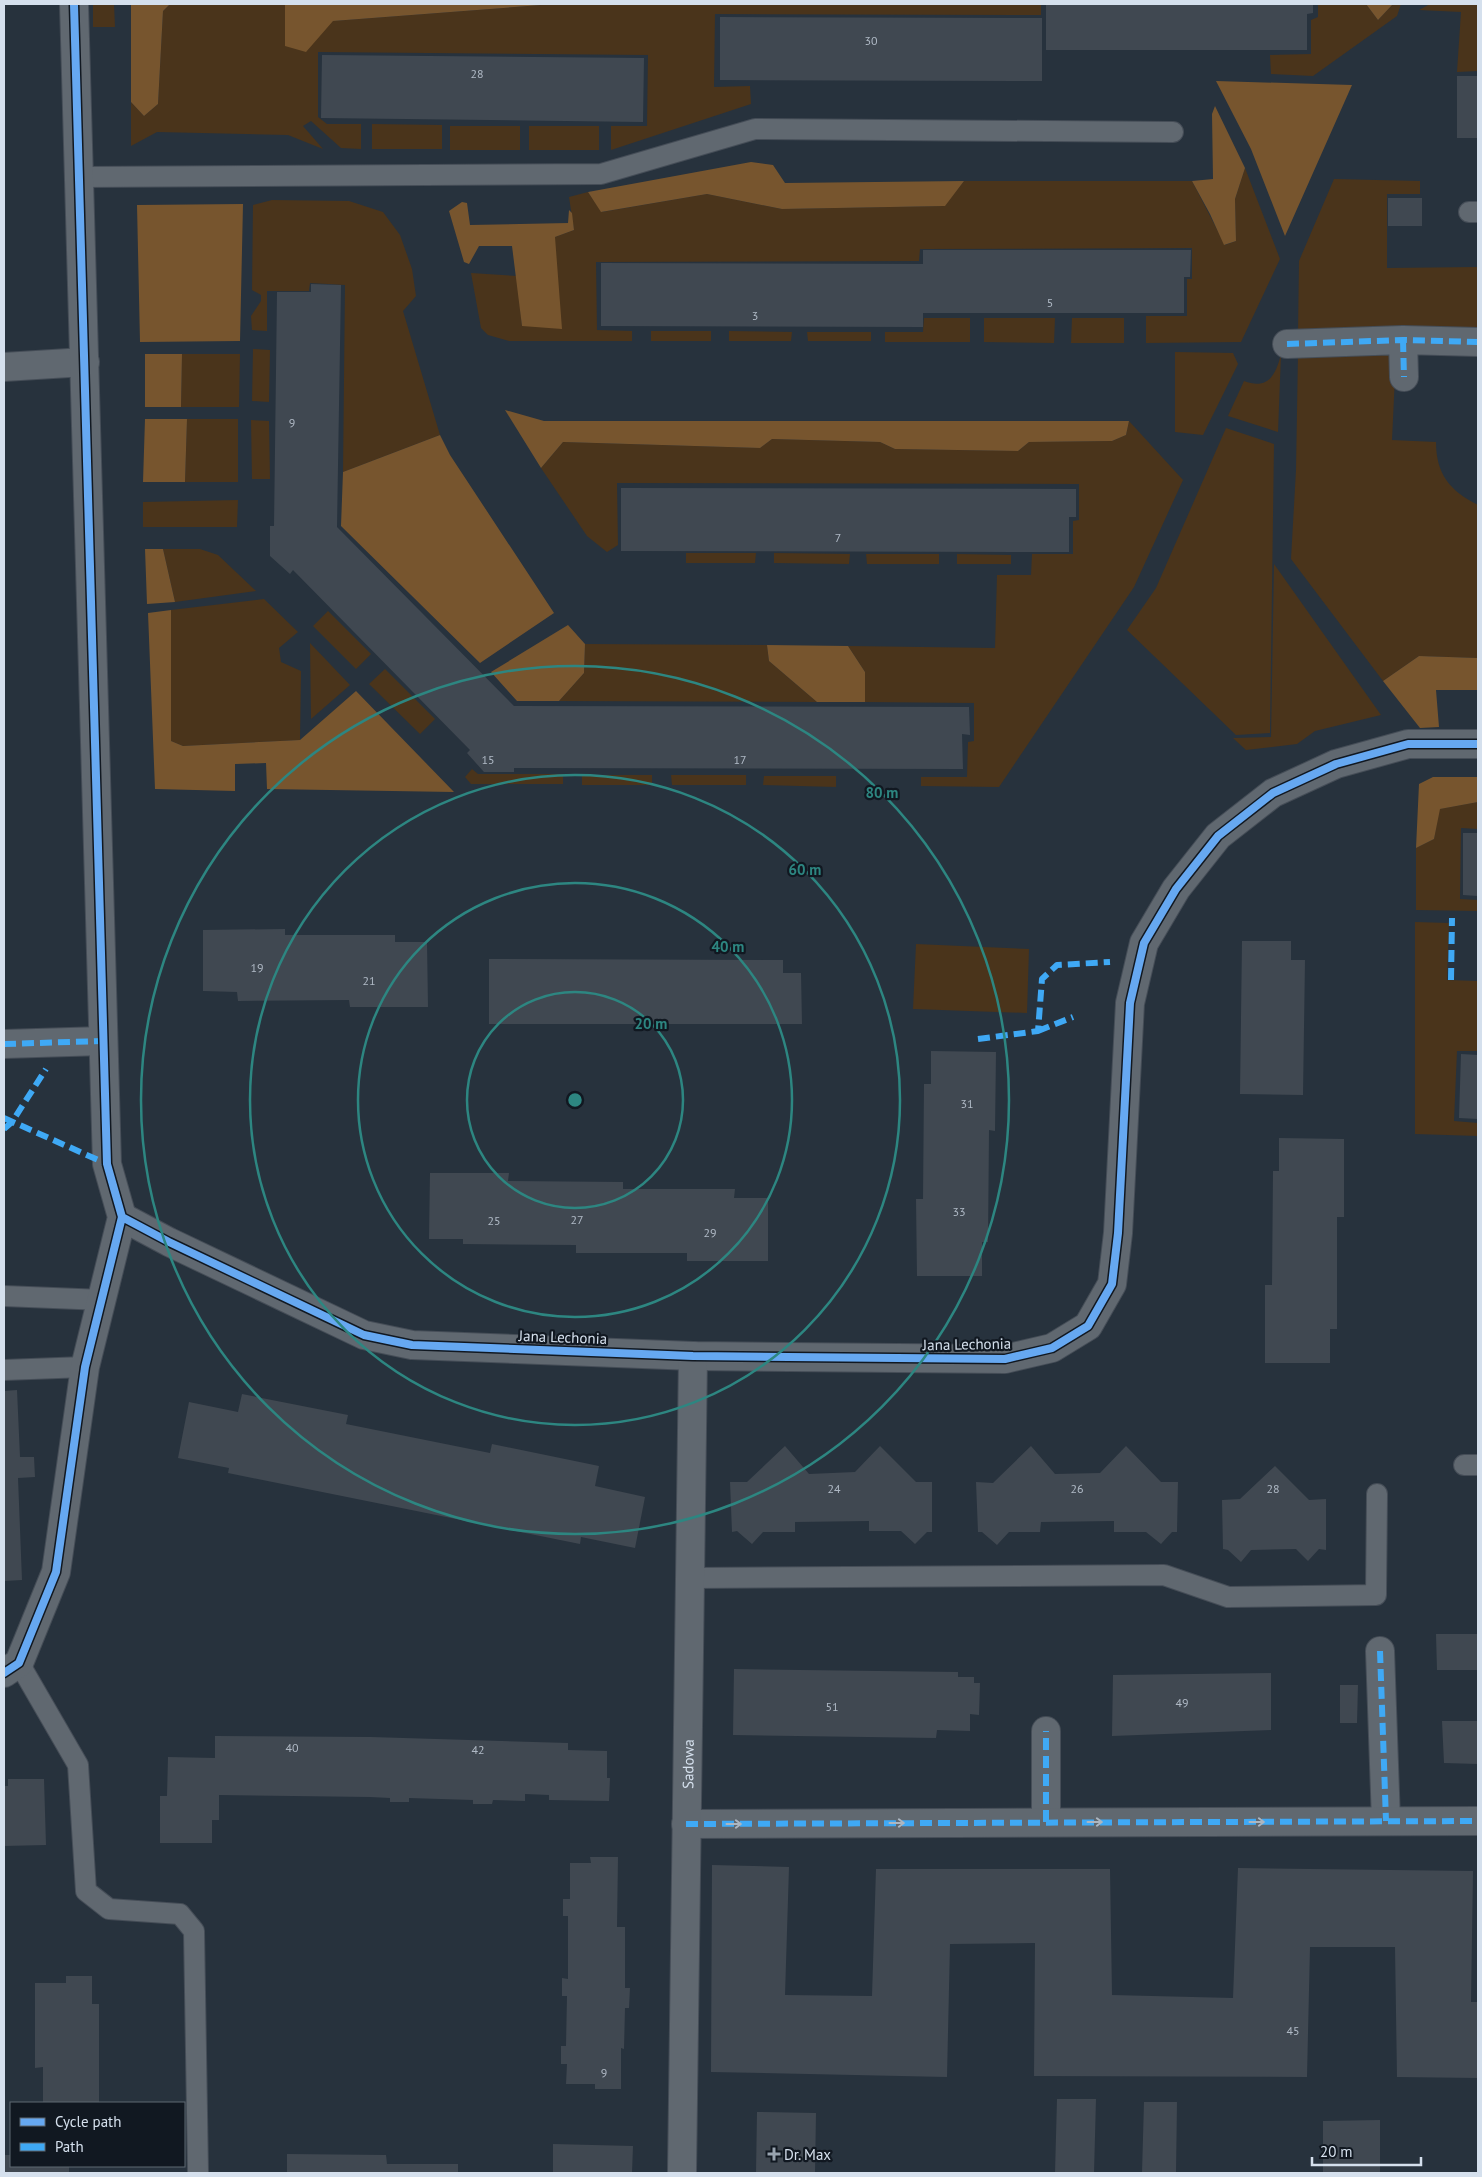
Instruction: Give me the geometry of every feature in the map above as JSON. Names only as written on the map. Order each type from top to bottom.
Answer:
[{"type":"street","points":[[11,1668],[56,1572],[85,1366],[103,1300],[122,1216],[107,1164],[74,4]]},
{"type":"street","points":[[1287,344],[1403,340],[1478,342]]},
{"type":"street","points":[[1403,340],[1404,377]]},
{"type":"street","points":[[4,367],[85,362]]},
{"type":"street","name":"Jana Lechonia","points":[[122,1216],[169,1242],[364,1335],[412,1345],[693,1356],[1004,1359],[1052,1348],[1088,1326],[1112,1284],[1118,1233],[1130,1002],[1144,942],[1176,889],[1218,836],[1273,793],[1336,764],[1408,744],[1478,744]]},
{"type":"street","points":[[4,1044],[103,1041]]},
{"type":"street","name":"Sadowa","points":[[682,2173],[693,1356]]},
{"type":"street","points":[[1380,1651],[1386,1821]]},
{"type":"street","points":[[1046,1731],[1046,1822]]},
{"type":"street","points":[[686,1824],[1478,1821]]},
{"type":"lane","points":[[79,177],[601,174],[754,130],[1173,132]]},
{"type":"lane","points":[[4,1296],[103,1300]]},
{"type":"lane","points":[[4,1370],[85,1366]]},
{"type":"lane","points":[[690,1578],[1164,1575],[1228,1596],[1376,1594],[1377,1494]]},
{"type":"lane","points":[[11,1668],[78,1765],[86,1891],[109,1909],[180,1914],[194,1931],[198,2173]]},
{"type":"shaded area","points":[[93,4],[114,4],[115,27],[93,27]]},
{"type":"shaded area","points":[[131,4],[170,4],[163,11],[158,104],[144,116],[131,102]]},
{"type":"shaded area","points":[[170,4],[285,5],[285,46],[333,21],[554,4],[1041,4],[1041,15],[715,14],[714,87],[750,86],[751,104],[611,150],[611,126],[647,126],[648,55],[318,52],[318,117],[327,124],[361,124],[361,149],[341,148],[311,121],[303,126],[323,149],[288,135],[157,132],[131,146],[131,102],[144,116],[158,104],[163,11]]},
{"type":"shaded area","points":[[255,4],[554,4],[333,21],[306,52],[285,46],[285,5]]},
{"type":"shaded area","points":[[1318,4],[1366,4],[1378,20],[1393,4],[1401,4],[1397,16],[1313,76],[1271,74],[1270,55],[1311,54],[1311,20],[1318,17]]},
{"type":"shaded area","points":[[1366,4],[1393,4],[1378,20]]},
{"type":"shaded area","points":[[1430,4],[1478,4],[1478,71],[1457,72],[1461,12],[1419,10]]},
{"type":"shaded area","points":[[1216,81],[1352,85],[1285,236],[1251,149]]},
{"type":"shaded area","points":[[1215,106],[1245,168],[1235,199],[1236,241],[1224,245],[1192,181],[1213,179],[1212,114]]},
{"type":"shaded area","points":[[372,124],[442,125],[442,149],[372,149]]},
{"type":"shaded area","points":[[450,126],[520,126],[520,150],[450,150]]},
{"type":"shaded area","points":[[529,126],[599,126],[599,150],[529,150]]},
{"type":"shaded area","points":[[751,162],[773,165],[785,183],[964,181],[945,206],[782,209],[707,194],[601,212],[588,192]]},
{"type":"shaded area","points":[[1245,168],[1280,259],[1241,342],[1146,343],[1146,316],[1187,316],[1187,279],[1192,279],[1192,248],[920,249],[919,261],[596,262],[597,330],[632,331],[632,341],[509,341],[488,335],[481,328],[471,273],[517,276],[522,326],[555,237],[574,230],[569,197],[588,192],[602,212],[707,194],[782,209],[944,206],[964,181],[1192,181],[1225,245],[1236,241],[1235,199]]},
{"type":"shaded area","points":[[1334,179],[1420,181],[1420,194],[1387,194],[1387,268],[1478,267],[1478,332],[1298,334],[1299,261]]},
{"type":"shaded area","points":[[272,200],[349,201],[383,212],[400,235],[412,269],[416,296],[403,311],[440,435],[343,472],[345,285],[310,283],[309,291],[267,291],[267,331],[252,330],[251,316],[261,301],[261,295],[252,290],[253,205]]},
{"type":"shaded area","points":[[462,202],[467,203],[470,225],[568,223],[569,210],[572,213],[574,230],[555,237],[562,329],[522,326],[512,246],[479,246],[469,264],[464,262],[449,211]]},
{"type":"shaded area","points":[[243,204],[240,341],[140,342],[137,205]]},
{"type":"shaded area","points":[[924,318],[970,318],[970,342],[885,342],[885,332],[923,332]]},
{"type":"shaded area","points":[[984,318],[1055,318],[1054,343],[984,342]]},
{"type":"shaded area","points":[[1072,318],[1124,318],[1124,343],[1071,343]]},
{"type":"shaded area","points":[[651,331],[711,331],[711,341],[651,341]]},
{"type":"shaded area","points":[[729,331],[792,332],[791,341],[729,341]]},
{"type":"shaded area","points":[[807,332],[871,332],[871,341],[808,341]]},
{"type":"shaded area","points":[[253,349],[270,350],[269,402],[252,401]]},
{"type":"shaded area","points":[[1175,352],[1233,353],[1238,364],[1203,435],[1175,432]]},
{"type":"shaded area","points":[[1389,353],[1395,376],[1392,440],[1436,442],[1439,463],[1446,480],[1460,494],[1478,505],[1478,658],[1419,656],[1383,681],[1291,559],[1296,470],[1298,354]]},
{"type":"shaded area","points":[[145,354],[182,354],[181,407],[145,407]]},
{"type":"shaded area","points":[[182,354],[240,354],[239,407],[181,407]]},
{"type":"shaded area","points":[[1281,354],[1278,432],[1228,416],[1244,381],[1259,384],[1270,379]]},
{"type":"shaded area","points":[[505,410],[544,421],[1129,421],[1126,435],[1112,441],[1029,442],[1018,451],[895,449],[880,442],[772,439],[760,448],[563,442],[541,468]]},
{"type":"shaded area","points":[[145,419],[187,419],[185,482],[143,482]]},
{"type":"shaded area","points":[[187,419],[238,419],[238,482],[185,482]]},
{"type":"shaded area","points":[[251,420],[269,421],[270,479],[252,479]]},
{"type":"shaded area","points":[[1129,421],[1183,480],[1134,587],[999,787],[921,786],[921,777],[967,777],[968,742],[974,741],[974,703],[865,702],[865,672],[848,646],[995,648],[997,575],[1031,575],[1032,554],[1073,554],[1073,521],[1079,520],[1079,484],[617,483],[618,545],[607,552],[587,536],[541,468],[563,442],[760,448],[772,439],[880,442],[895,449],[1018,451],[1029,442],[1112,441],[1126,435]]},
{"type":"shaded area","points":[[1226,428],[1274,444],[1270,733],[1236,735],[1127,630],[1156,588]]},
{"type":"shaded area","points":[[440,435],[450,455],[554,613],[480,663],[341,526],[343,472]]},
{"type":"shaded area","points":[[238,500],[237,527],[143,527],[143,502]]},
{"type":"shaded area","points":[[145,549],[163,549],[175,602],[147,604]]},
{"type":"shaded area","points":[[163,549],[200,549],[218,555],[256,591],[175,602]]},
{"type":"shaded area","points":[[686,553],[756,553],[755,563],[686,563]]},
{"type":"shaded area","points":[[774,553],[850,554],[849,564],[774,563]]},
{"type":"shaded area","points":[[866,554],[939,554],[939,564],[867,564]]},
{"type":"shaded area","points":[[957,554],[1011,555],[1011,564],[957,564]]},
{"type":"shaded area","points":[[1274,564],[1381,715],[1315,731],[1297,744],[1246,750],[1233,738],[1271,737]]},
{"type":"shaded area","points":[[264,599],[298,632],[279,648],[281,662],[301,671],[300,740],[183,746],[171,741],[171,610]]},
{"type":"shaded area","points":[[171,610],[171,741],[183,746],[300,740],[356,691],[454,792],[267,789],[266,763],[235,764],[235,791],[155,789],[148,613]]},
{"type":"shaded area","points":[[328,611],[371,654],[356,669],[313,626]]},
{"type":"shaded area","points":[[568,625],[585,644],[584,673],[559,701],[517,701],[491,672]]},
{"type":"shaded area","points":[[310,643],[350,685],[311,719]]},
{"type":"shaded area","points":[[585,644],[767,645],[769,661],[817,702],[559,701],[584,673]]},
{"type":"shaded area","points":[[767,645],[848,646],[865,672],[865,702],[817,702],[769,661]]},
{"type":"shaded area","points":[[1419,656],[1478,658],[1478,690],[1436,690],[1439,727],[1420,728],[1383,681]]},
{"type":"shaded area","points":[[385,669],[435,719],[420,734],[369,684]]},
{"type":"shaded area","points":[[472,769],[478,774],[563,774],[563,784],[471,784],[465,777]]},
{"type":"shaded area","points":[[582,775],[652,775],[652,785],[582,785]]},
{"type":"shaded area","points":[[671,775],[746,775],[746,785],[672,785]]},
{"type":"shaded area","points":[[764,776],[836,776],[836,787],[763,785]]},
{"type":"shaded area","points":[[1433,777],[1478,777],[1478,802],[1440,809],[1434,839],[1416,848],[1419,784]]},
{"type":"shaded area","points":[[1478,802],[1478,829],[1461,828],[1460,899],[1478,900],[1478,911],[1416,910],[1416,848],[1434,839],[1439,809]]},
{"type":"shaded area","points":[[1415,922],[1449,923],[1447,980],[1478,981],[1478,1051],[1457,1051],[1454,1121],[1478,1123],[1478,1136],[1415,1134]]},
{"type":"shaded area","points":[[916,944],[1029,949],[1027,1013],[913,1009]]},
{"type":"building","points":[[1046,4],[1313,4],[1313,13],[1307,14],[1307,50],[1046,50]]},
{"type":"building","points":[[720,17],[1042,18],[1042,81],[720,80]]},
{"type":"building","points":[[322,55],[644,58],[643,122],[321,118]]},
{"type":"building","points":[[1457,76],[1478,76],[1478,138],[1457,138]]},
{"type":"building","points":[[1388,198],[1422,198],[1422,226],[1388,226]]},
{"type":"building","points":[[923,250],[1191,250],[1190,277],[1184,277],[1184,313],[923,313],[923,327],[601,326],[601,263],[923,264]]},
{"type":"building","points":[[311,284],[341,285],[337,527],[514,706],[969,707],[970,735],[962,734],[963,769],[514,768],[514,772],[484,772],[467,753],[470,750],[293,570],[290,574],[270,556],[270,526],[274,526],[277,292],[311,292]]},
{"type":"building","points":[[621,488],[1076,489],[1076,517],[1069,517],[1069,552],[621,551]]},
{"type":"building","points":[[1463,833],[1478,833],[1478,896],[1463,895]]},
{"type":"building","points":[[285,929],[285,935],[395,935],[395,942],[427,942],[428,1007],[350,1007],[349,1000],[238,1001],[237,992],[203,991],[203,930]]},
{"type":"building","points":[[1242,941],[1291,941],[1291,960],[1305,960],[1303,1095],[1240,1094]]},
{"type":"building","points":[[489,959],[783,960],[783,973],[801,973],[802,1024],[489,1024]]},
{"type":"building","points":[[931,1051],[996,1052],[995,1131],[989,1130],[988,1242],[982,1242],[982,1276],[917,1276],[916,1199],[923,1199],[924,1084],[931,1084]]},
{"type":"building","points":[[1461,1054],[1478,1055],[1478,1119],[1459,1118]]},
{"type":"building","points":[[1279,1138],[1344,1139],[1344,1217],[1337,1217],[1337,1329],[1330,1329],[1330,1363],[1265,1363],[1265,1285],[1272,1285],[1273,1171],[1279,1171]]},
{"type":"building","points":[[430,1173],[509,1173],[508,1181],[623,1182],[623,1189],[735,1189],[734,1198],[768,1198],[768,1261],[687,1261],[687,1253],[576,1253],[576,1245],[463,1244],[463,1239],[429,1239]]},
{"type":"building","points":[[17,1390],[20,1457],[34,1457],[35,1477],[18,1478],[22,1580],[4,1581],[4,1391]]},
{"type":"building","points":[[242,1394],[348,1415],[346,1424],[490,1453],[492,1444],[599,1466],[595,1486],[645,1497],[635,1548],[581,1537],[580,1544],[228,1473],[229,1468],[178,1458],[189,1402],[238,1412]]},
{"type":"building","points":[[785,1446],[809,1474],[855,1472],[880,1446],[916,1482],[932,1482],[932,1532],[927,1532],[915,1544],[901,1531],[869,1531],[869,1521],[795,1522],[795,1532],[763,1532],[752,1544],[737,1531],[732,1532],[730,1482],[747,1482]]},
{"type":"building","points":[[1031,1446],[1055,1474],[1100,1473],[1126,1446],[1161,1482],[1178,1482],[1177,1532],[1172,1532],[1161,1544],[1146,1532],[1114,1532],[1114,1521],[1041,1522],[1040,1532],[1009,1532],[997,1545],[982,1532],[978,1532],[976,1482],[993,1483]]},
{"type":"building","points":[[1275,1466],[1309,1500],[1326,1499],[1326,1550],[1319,1549],[1308,1561],[1296,1549],[1251,1550],[1241,1562],[1228,1550],[1223,1549],[1222,1500],[1240,1499]]},
{"type":"building","points":[[1436,1634],[1478,1634],[1478,1670],[1437,1670]]},
{"type":"building","points":[[734,1669],[958,1672],[958,1677],[974,1677],[974,1683],[980,1683],[979,1715],[970,1714],[970,1731],[937,1730],[936,1738],[733,1735]]},
{"type":"building","points":[[1271,1673],[1271,1730],[1112,1736],[1113,1675]]},
{"type":"building","points":[[1340,1685],[1358,1685],[1357,1723],[1340,1723]]},
{"type":"building","points":[[1442,1721],[1478,1721],[1478,1764],[1444,1763]]},
{"type":"building","points":[[215,1736],[371,1737],[568,1743],[568,1750],[607,1751],[607,1778],[610,1778],[609,1801],[549,1800],[549,1795],[525,1794],[525,1801],[493,1800],[492,1804],[473,1804],[473,1800],[409,1798],[409,1802],[390,1802],[390,1798],[370,1797],[219,1795],[219,1820],[212,1820],[212,1843],[160,1843],[160,1796],[167,1796],[168,1757],[215,1758]]},
{"type":"building","points":[[8,1779],[44,1779],[46,1845],[4,1846],[4,1786],[8,1786]]},
{"type":"building","points":[[590,1857],[618,1857],[617,1927],[625,1927],[625,1988],[630,1988],[629,2008],[625,2008],[624,2049],[621,2048],[621,2089],[595,2089],[595,2084],[566,2084],[567,2064],[561,2064],[561,2046],[566,2046],[567,1996],[562,1996],[562,1978],[568,1979],[568,1916],[563,1916],[563,1899],[570,1899],[570,1863],[591,1863]]},
{"type":"building","points":[[712,1865],[789,1867],[785,1995],[872,1996],[876,1869],[1110,1869],[1112,1995],[1233,1998],[1238,1868],[1473,1871],[1471,2002],[1478,2002],[1478,2078],[1397,2077],[1395,1947],[1310,1947],[1307,2077],[1034,2076],[1035,1943],[950,1944],[947,2077],[711,2072]]},
{"type":"building","points":[[66,1976],[92,1976],[92,2004],[99,2004],[99,2102],[43,2102],[43,2067],[35,2068],[35,1983],[66,1983]]},
{"type":"building","points":[[1057,2099],[1096,2099],[1094,2173],[1055,2173]]},
{"type":"building","points":[[1144,2102],[1177,2102],[1176,2173],[1142,2173]]},
{"type":"building","points":[[757,2112],[816,2113],[815,2173],[756,2173]]},
{"type":"building","points":[[1380,2120],[1380,2173],[1323,2173],[1323,2121]]},
{"type":"building","points":[[553,2144],[633,2146],[632,2173],[553,2173]]},
{"type":"building","points":[[287,2154],[386,2155],[387,2164],[458,2164],[458,2173],[287,2173]]},
{"type":"building","points":[[4,2155],[10,2155],[10,2167],[69,2167],[69,2173],[4,2173]]},
{"type":"marked path","points":[[1403,340],[1404,377]]},
{"type":"marked path","points":[[1287,344],[1403,340],[1478,342]]},
{"type":"marked path","points":[[1451,980],[1452,918]]},
{"type":"marked path","points":[[978,1039],[1038,1031],[1042,979],[1057,965],[1110,962]]},
{"type":"marked path","points":[[1038,1031],[1073,1017]]},
{"type":"marked path","points":[[4,1044],[103,1041]]},
{"type":"marked path","points":[[4,1129],[12,1122],[46,1069]]},
{"type":"marked path","points":[[4,1118],[107,1164]]},
{"type":"marked path","points":[[1380,1651],[1386,1821]]},
{"type":"marked path","points":[[1046,1731],[1046,1822]]},
{"type":"marked path","points":[[686,1824],[1478,1821]]},
{"type":"cycle path","points":[[4,1673],[19,1663],[56,1572],[85,1367],[122,1217],[107,1164],[74,4]]},
{"type":"cycle path","points":[[122,1217],[169,1242],[364,1335],[412,1345],[693,1356],[1005,1359],[1052,1348],[1088,1326],[1112,1284],[1118,1233],[1130,1003],[1144,943],[1176,889],[1218,836],[1273,793],[1336,764],[1408,744],[1478,744]]},
{"type":"place","name":"Dr. Max","points":[[774,2154]]}]
